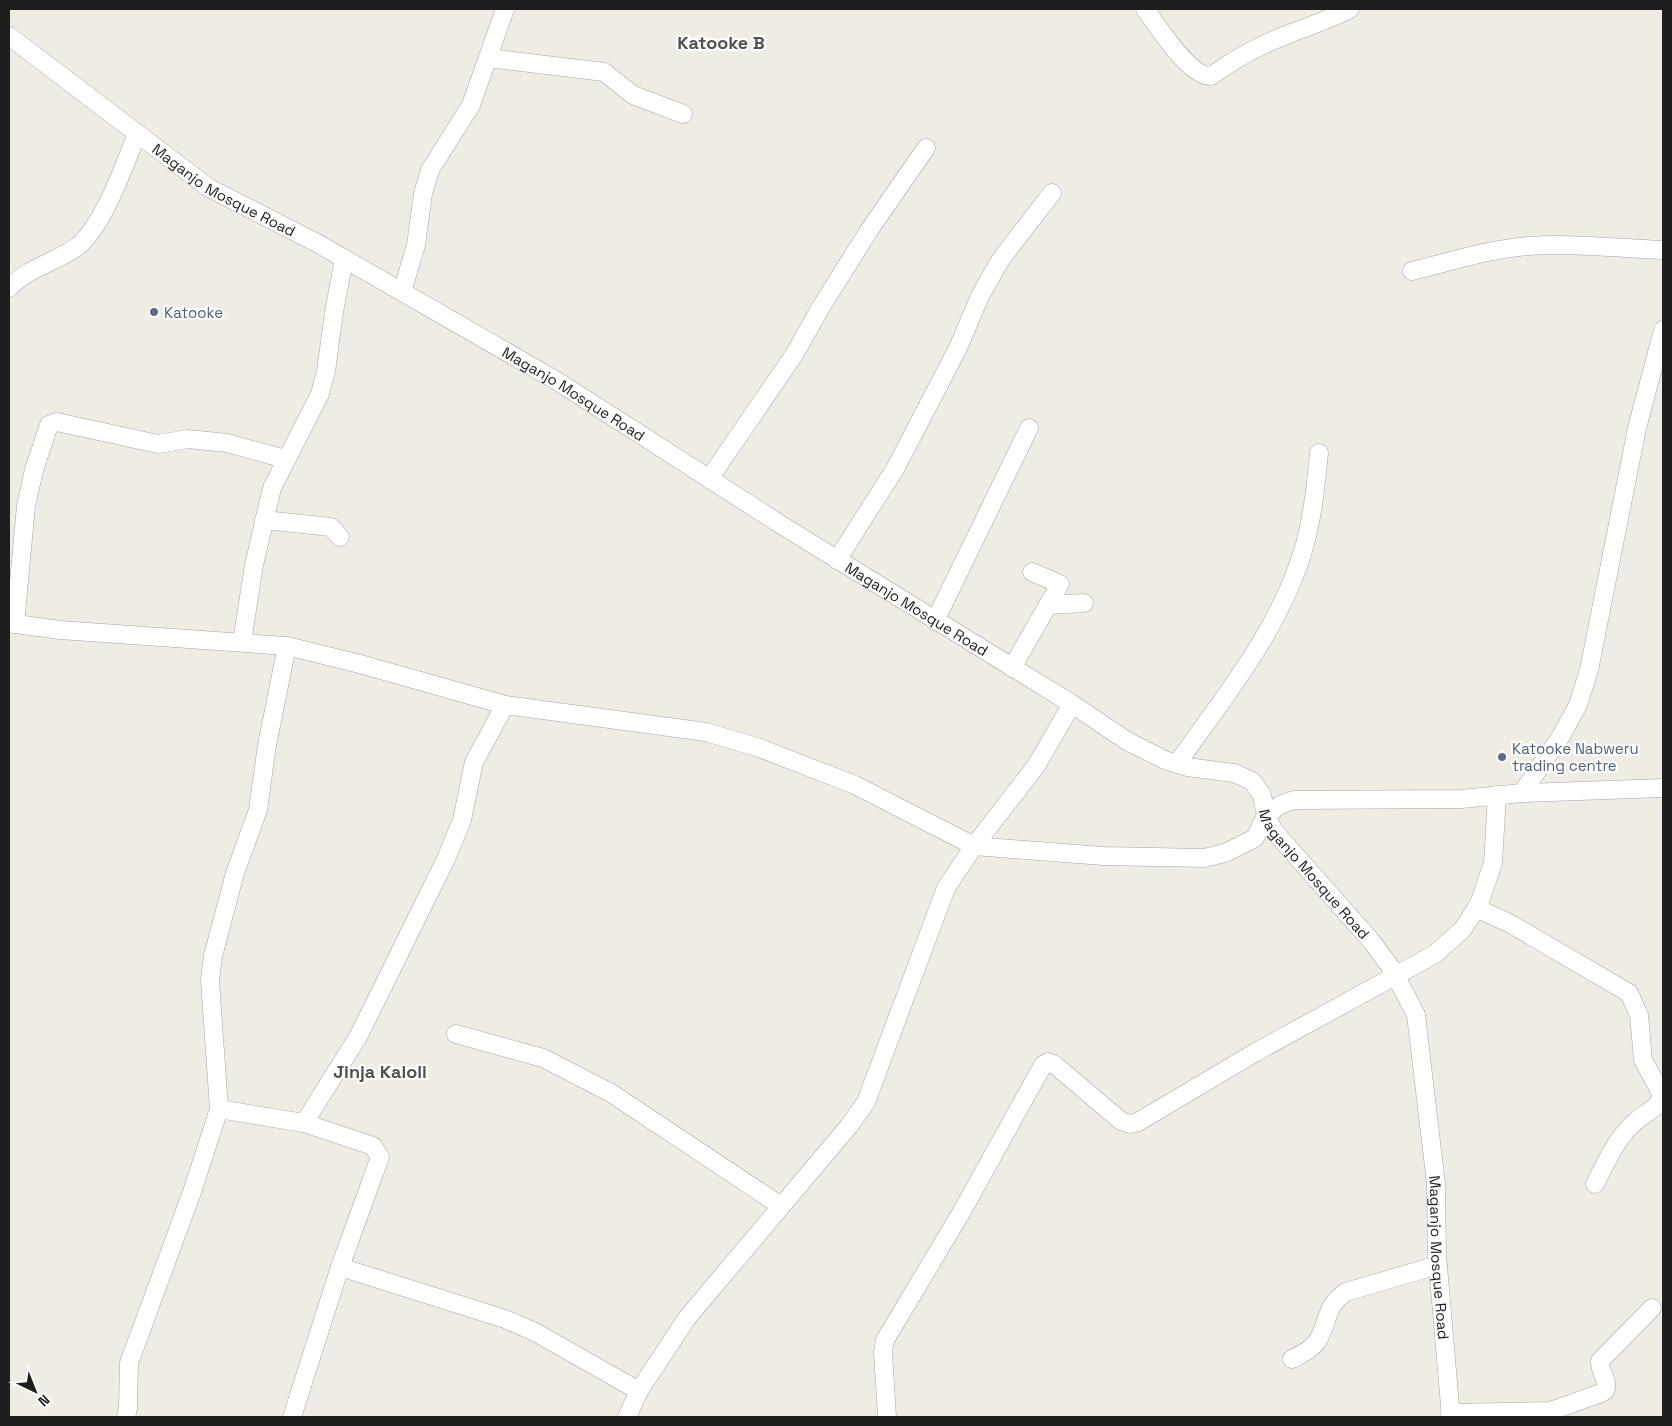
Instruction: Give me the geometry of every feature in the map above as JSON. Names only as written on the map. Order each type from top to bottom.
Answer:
[{"type":"street","points":[[402,292],[416,245],[423,194],[430,170],[471,105],[506,9]]},
{"type":"street","points":[[1145,9],[1192,69],[1205,77],[1211,76],[1257,48],[1289,34],[1326,22],[1350,9]]},
{"type":"street","name":"Maganjo Mosque Road","points":[[9,36],[209,188],[344,258],[557,380],[837,560],[1072,704],[1126,741],[1177,764],[1210,771],[1234,773],[1252,781],[1262,795],[1266,816],[1282,842],[1346,912],[1395,974],[1409,999],[1420,1029],[1436,1184],[1438,1265],[1451,1415]]},
{"type":"street","points":[[488,58],[604,72],[633,95],[683,114]]},
{"type":"street","points":[[9,288],[35,270],[66,254],[88,235],[107,203],[137,134]]},
{"type":"street","points":[[710,479],[794,355],[821,307],[863,240],[926,148]]},
{"type":"street","points":[[837,560],[895,469],[951,361],[980,296],[997,266],[1052,193]]},
{"type":"street","points":[[1412,272],[1481,254],[1527,246],[1565,245],[1663,250]]},
{"type":"street","points":[[242,642],[264,520],[272,488],[322,386],[326,371],[344,258]]},
{"type":"street","points":[[1522,793],[1561,736],[1578,705],[1589,670],[1637,428],[1663,330]]},
{"type":"street","points":[[285,459],[227,443],[188,439],[158,444],[57,422],[49,425],[34,470],[26,506],[12,624],[108,634],[287,646],[360,664],[505,705],[706,732],[732,739],[855,784],[974,846],[1094,856],[1204,858],[1225,853],[1255,838],[1266,816],[1280,805],[1294,800],[1461,799],[1522,793],[1663,788]]},
{"type":"street","points":[[935,621],[1029,428]]},
{"type":"street","points":[[1177,764],[1264,640],[1280,610],[1305,545],[1313,511],[1319,453]]},
{"type":"street","points":[[264,520],[331,527],[340,537]]},
{"type":"street","points":[[1012,668],[1050,605],[1060,584],[1032,572]]},
{"type":"street","points":[[1050,605],[1084,603]]},
{"type":"street","points":[[126,1417],[129,1363],[192,1192],[219,1109],[210,980],[213,956],[235,873],[258,810],[267,745],[287,646]]},
{"type":"street","points":[[627,1417],[639,1391],[687,1318],[849,1126],[866,1102],[946,888],[974,846],[1036,766],[1072,704]]},
{"type":"street","points":[[304,1123],[358,1037],[446,859],[462,820],[474,762],[505,705]]},
{"type":"street","points":[[887,1417],[882,1352],[885,1340],[961,1213],[1043,1064],[1048,1062],[1055,1065],[1121,1121],[1130,1124],[1138,1122],[1395,974],[1434,954],[1463,928],[1476,908],[1493,864],[1497,795]]},
{"type":"street","points":[[1476,908],[1509,923],[1629,992],[1639,1015],[1643,1060],[1661,1093],[1662,1099],[1658,1105],[1635,1121],[1617,1140],[1595,1184]]},
{"type":"street","points":[[456,1034],[543,1058],[585,1078],[611,1093],[781,1206]]},
{"type":"street","points":[[219,1109],[304,1123],[373,1146],[379,1152],[379,1161],[340,1267],[292,1417]]},
{"type":"street","points":[[1292,1359],[1306,1352],[1316,1343],[1336,1298],[1346,1292],[1438,1265]]},
{"type":"street","points":[[340,1267],[505,1319],[536,1332],[639,1391]]},
{"type":"street","points":[[1451,1415],[1551,1411],[1601,1394],[1605,1391],[1607,1385],[1600,1361],[1652,1308]]},
{"type":"place","name":"Katooke","points":[[154,312]]},
{"type":"place","name":"Katooke Nabweru trading centre","points":[[1502,757]]},
{"type":"district","name":"Katooke B","points":[[721,42]]},
{"type":"district","name":"Jinja Kaloli","points":[[380,1071]]}]
